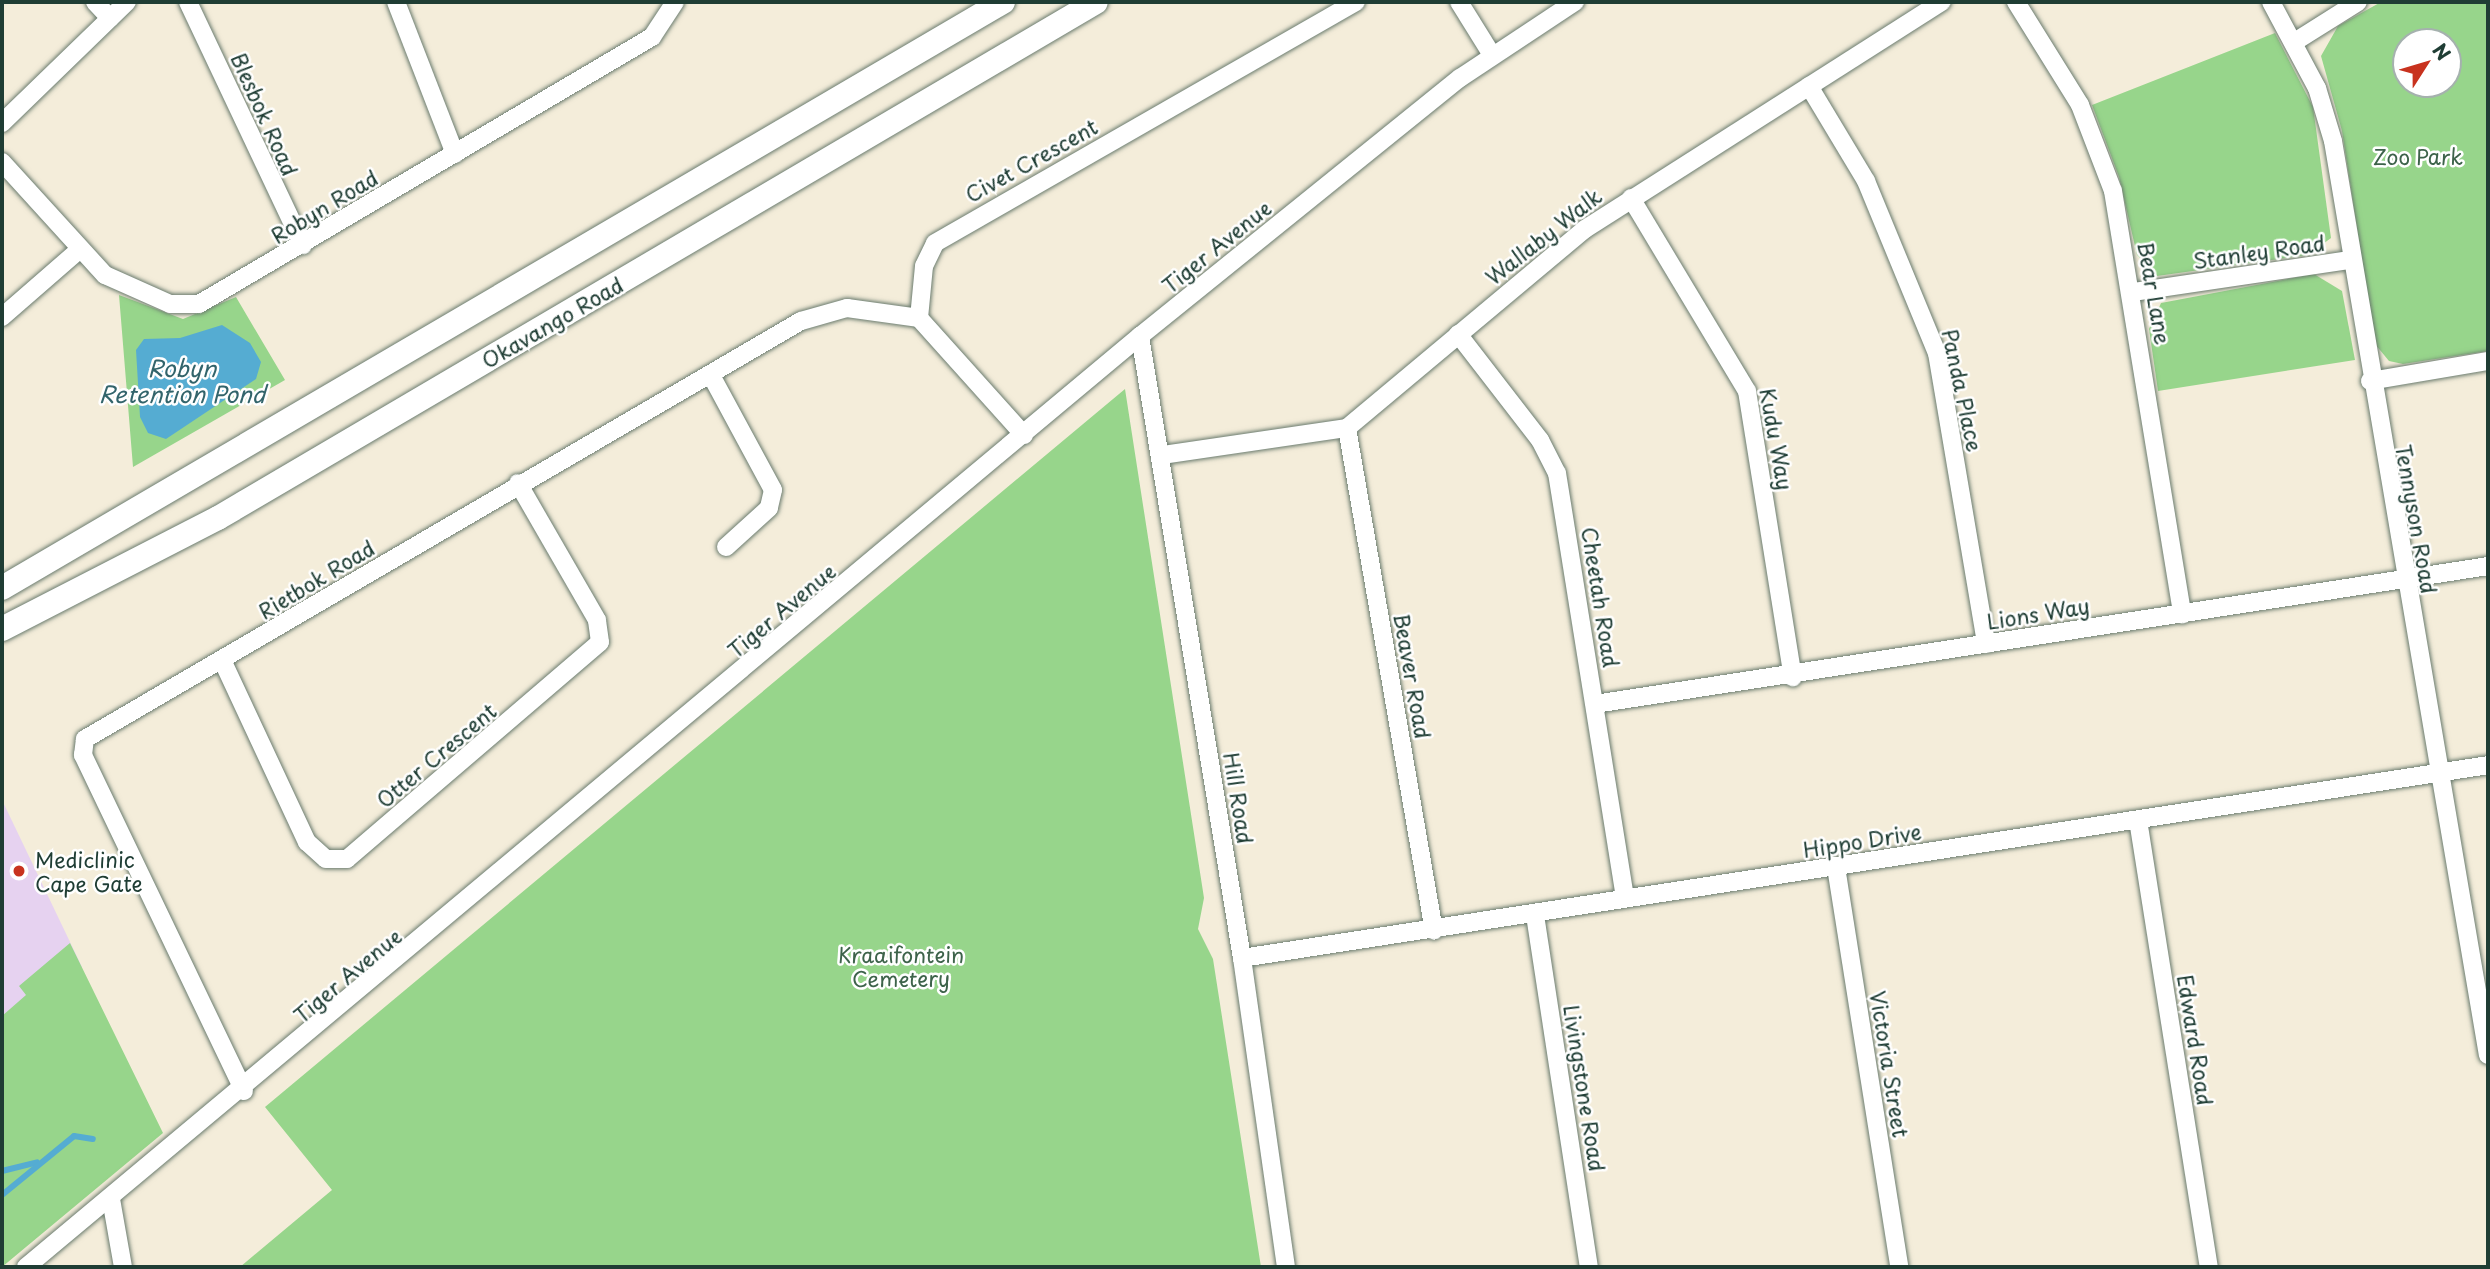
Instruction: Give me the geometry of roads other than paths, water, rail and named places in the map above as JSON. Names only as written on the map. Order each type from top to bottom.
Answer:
[{"type":"main road","points":[[2,587],[1003,2]]},
{"type":"main road","name":"Okavango Road","points":[[2,629],[218,518],[1080,6]]},
{"type":"street","points":[[95,2],[110,18]]},
{"type":"street","points":[[2,123],[127,2]]},
{"type":"street","name":"Blesbok Road","points":[[188,2],[303,245]]},
{"type":"street","points":[[396,2],[455,154]]},
{"type":"street","name":"Robyn Road","points":[[2,162],[79,250],[115,281],[190,306],[303,245],[652,37],[675,2]]},
{"type":"street","name":"Civet Crescent","points":[[919,318],[924,266],[944,235],[1356,2]]},
{"type":"street","points":[[1459,2],[1492,55]]},
{"type":"street","name":"Tiger Avenue","points":[[26,1267],[244,1091],[1140,336],[1492,55],[1575,2]]},
{"type":"street","name":"Wallaby Walk","points":[[1347,428],[1458,334],[1631,198],[1942,2]]},
{"type":"street","name":"Bear Lane","points":[[2016,2],[2099,144],[2133,292],[2182,614]]},
{"type":"street","name":"Tennyson Road","points":[[2271,2],[2296,41],[2333,141],[2403,579],[2444,772],[2488,1055]]},
{"type":"street","points":[[2296,41],[2358,2]]},
{"type":"street","name":"Panda Place","points":[[1809,86],[1866,181],[1937,353],[1986,644]]},
{"type":"street","name":"Kudu Way","points":[[1631,198],[1741,373],[1793,677]]},
{"type":"street","points":[[2,317],[79,250]]},
{"type":"street","name":"Stanley Road","points":[[2133,292],[2350,260]]},
{"type":"street","name":"Rietbok Road","points":[[244,1091],[82,748],[92,733],[223,663],[517,483],[829,310],[919,318]]},
{"type":"street","points":[[919,318],[1024,435]]},
{"type":"street","name":"Cheetah Road","points":[[1458,334],[1540,440],[1557,473],[1625,898]]},
{"type":"street","name":"Hill Road","points":[[1140,336],[1162,455],[1242,957],[1286,1267]]},
{"type":"street","points":[[2370,381],[2488,361]]},
{"type":"street","points":[[712,377],[773,490],[769,508],[726,547]]},
{"type":"street","points":[[1162,455],[1347,428]]},
{"type":"street","name":"Beaver Road","points":[[1347,428],[1434,931]]},
{"type":"street","name":"Otter Crescent","points":[[223,663],[307,842],[326,859],[347,859],[600,642],[597,620],[517,483]]},
{"type":"street","name":"Lions Way","points":[[1595,704],[1793,677],[1986,644],[2488,566]]},
{"type":"street","name":"Hippo Drive","points":[[1242,957],[1434,931],[1625,898],[2488,765]]},
{"type":"street","name":"Edward Road","points":[[2138,820],[2209,1267]]},
{"type":"street","name":"Victoria Street","points":[[1836,867],[1899,1267]]},
{"type":"street","name":"Livingstone Road","points":[[1535,915],[1589,1267]]},
{"type":"street","points":[[111,1199],[123,1267]]},
{"type":"water","name":"Robyn Retention Pond","points":[[222,325],[250,343],[261,362],[256,379],[166,439],[148,433],[140,417],[136,350],[144,339],[180,338]]},
{"type":"waterway","points":[[2,1195],[74,1136],[93,1139]]},
{"type":"waterway","points":[[2,1171],[37,1162]]},
{"type":"place","name":"Mediclinic Cape Gate","points":[[19,871]]},
{"type":"park label","name":"Zoo Park","points":[[2418,156]]},
{"type":"park label","name":"Kraaifontein Cemetery","points":[[901,966]]}]
